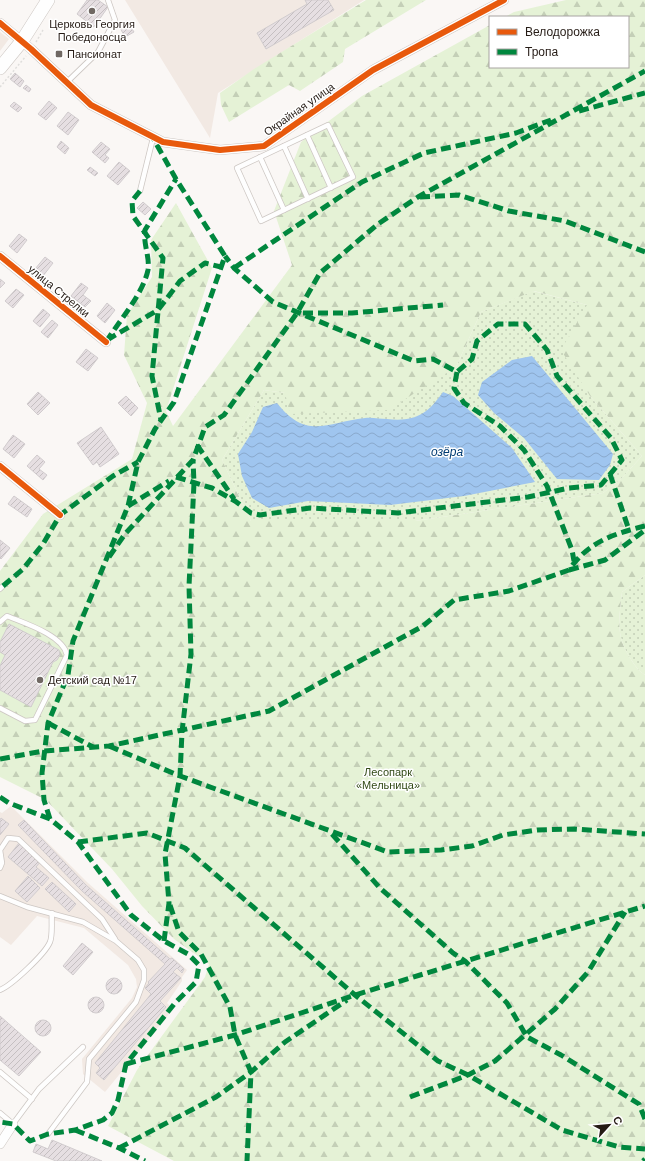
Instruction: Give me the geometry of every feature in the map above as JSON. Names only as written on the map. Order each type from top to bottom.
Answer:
[{"type":"main road","points":[[0,68],[22,41],[48,0]]},
{"type":"street","name":"Окрайная улица","points":[[0,23],[22,41],[91,106],[163,142],[220,150],[264,146],[373,70],[504,0]]},
{"type":"street","name":"улица Стрелки","points":[[0,256],[106,342]]},
{"type":"street","points":[[0,466],[60,515]]},
{"type":"street","points":[[0,1144],[13,1124]]},
{"type":"lane","points":[[66,83],[98,52],[115,20],[108,0]]},
{"type":"lane","points":[[328,125],[353,177],[261,221],[237,168],[284,146],[328,125]]},
{"type":"lane","points":[[307,135],[331,188]]},
{"type":"lane","points":[[140,191],[153,138]]},
{"type":"lane","points":[[284,146],[308,198]]},
{"type":"lane","points":[[252,147],[284,210]]},
{"type":"lane","points":[[0,622],[7,616],[33,626],[62,643],[67,655],[35,720],[25,721],[0,708]]},
{"type":"lane","points":[[0,868],[2,863],[0,850],[8,838],[18,838],[102,919],[116,941]]},
{"type":"lane","points":[[0,896],[27,907],[83,922],[116,941],[138,960],[144,970],[144,980],[136,1002],[89,1059],[87,1082],[48,1134]]},
{"type":"lane","points":[[0,990],[6,987],[32,964],[50,942],[52,913]]},
{"type":"lane","points":[[0,1113],[13,1124],[39,1089],[82,1047]]},
{"type":"lane","points":[[0,1072],[32,1099]]},
{"type":"shaded area","points":[[125,0],[364,0],[218,93],[210,138]]},
{"type":"shaded area","points":[[0,32],[9,39],[0,51]]},
{"type":"shaded area","points":[[11,806],[88,883],[187,970],[182,977],[182,981],[167,1003],[173,1009],[105,1092],[83,1074],[82,1059],[132,998],[137,987],[136,979],[128,965],[84,928],[37,916],[11,945],[0,937],[0,812],[2,813]]},
{"type":"green space","points":[[366,0],[426,0],[345,49],[343,62],[300,91],[289,85],[229,122],[221,105],[220,93],[254,69]]},
{"type":"green space","name":"Лесопарк «Мельница»","points":[[566,0],[645,0],[645,575],[622,592],[619,620],[623,643],[627,652],[636,667],[645,675],[645,1161],[174,1161],[108,1126],[137,1070],[205,977],[209,964],[174,939],[142,906],[112,869],[46,800],[0,777],[0,571],[43,514],[132,459],[147,403],[124,355],[127,315],[152,277],[151,240],[176,203],[212,268],[166,411],[173,426],[292,265],[274,211],[301,142],[362,96],[489,26],[489,68],[629,68],[629,16],[507,16],[514,12]],"holes":[[[534,291],[587,305],[561,350],[590,396],[642,456],[621,479],[603,493],[415,521],[251,521],[222,460],[264,390],[285,393],[290,414],[388,410],[456,367],[481,312]]]},
{"type":"green space","points":[[533,291],[587,305],[590,396],[642,456],[621,479],[603,493],[415,521],[251,521],[222,460],[264,390],[285,393],[456,367],[481,312]]},
{"type":"green space","points":[[645,575],[645,675],[636,667],[627,652],[621,635],[619,620],[622,592]]},
{"type":"water","points":[[532,356],[613,454],[610,465],[599,480],[557,479],[524,438],[494,413],[478,395],[482,382],[512,360]]},
{"type":"water","name":"озёра","points":[[443,392],[453,396],[512,448],[535,482],[464,496],[390,505],[308,501],[269,508],[252,498],[242,476],[238,454],[252,432],[263,407],[277,403],[288,415],[298,422],[308,426],[328,425],[368,418],[397,420],[412,418],[419,415],[431,406]]},
{"type":"building","name":"Церковь Георгия Победоносца","points":[[87,0],[98,0],[108,7],[94,27],[77,14]]},
{"type":"building","points":[[305,0],[328,0],[334,10],[266,49],[257,33],[307,4]]},
{"type":"building","points":[[127,21],[134,32],[125,37],[119,26]]},
{"type":"building","points":[[15,73],[24,81],[20,87],[10,79]]},
{"type":"building","points":[[26,85],[31,89],[29,92],[23,88]]},
{"type":"building","points":[[49,101],[57,108],[46,120],[38,114]]},
{"type":"building","points":[[14,102],[22,108],[18,112],[10,106]]},
{"type":"building","points":[[68,112],[79,120],[68,135],[57,126]]},
{"type":"building","points":[[61,141],[69,148],[65,154],[57,147]]},
{"type":"building","points":[[101,142],[110,149],[105,155],[109,158],[105,163],[92,152]]},
{"type":"building","points":[[119,162],[130,171],[118,185],[107,176]]},
{"type":"building","points":[[90,167],[98,173],[95,176],[87,170]]},
{"type":"building","points":[[143,202],[151,209],[145,215],[137,208]]},
{"type":"building","points":[[19,234],[27,240],[17,253],[9,246]]},
{"type":"building","points":[[45,257],[53,263],[43,276],[35,269]]},
{"type":"building","points":[[0,279],[5,283],[0,288]]},
{"type":"building","points":[[81,283],[88,288],[83,295],[91,301],[85,307],[71,296]]},
{"type":"building","points":[[16,289],[24,295],[13,308],[5,301]]},
{"type":"building","points":[[107,303],[115,310],[105,323],[97,316]]},
{"type":"building","points":[[43,309],[50,315],[40,327],[33,321]]},
{"type":"building","points":[[52,320],[58,325],[48,338],[41,332]]},
{"type":"building","points":[[86,349],[98,358],[88,371],[76,362]]},
{"type":"building","points":[[38,392],[50,403],[38,415],[27,404]]},
{"type":"building","points":[[126,396],[138,408],[131,416],[118,403]]},
{"type":"building","points":[[101,427],[119,454],[100,467],[97,462],[93,465],[77,443]]},
{"type":"building","points":[[13,435],[25,444],[14,458],[3,449]]},
{"type":"building","points":[[37,455],[45,462],[39,469],[47,475],[43,480],[27,466]]},
{"type":"building","points":[[14,496],[32,509],[27,517],[8,504]]},
{"type":"building","points":[[0,540],[10,548],[1,559],[0,558]]},
{"type":"building","points":[[9,624],[59,650],[60,655],[57,660],[53,662],[31,707],[0,690],[0,666],[5,655],[0,652],[0,642]]},
{"type":"building","points":[[1,818],[9,824],[0,835],[0,820]]},
{"type":"building","points":[[24,820],[86,885],[170,959],[172,958],[184,969],[182,973],[177,968],[173,972],[181,978],[160,1001],[166,1007],[104,1080],[96,1073],[100,1068],[95,1063],[151,994],[145,988],[149,983],[148,982],[165,964],[82,891],[18,825]]},
{"type":"building","points":[[19,843],[41,861],[36,867],[49,878],[42,886],[8,857]]},
{"type":"building","points":[[28,876],[40,888],[27,902],[15,891]]},
{"type":"building","points":[[52,882],[76,904],[69,912],[45,889]]},
{"type":"building","points":[[82,943],[93,952],[73,975],[63,966]]},
{"type":"building","points":[[114,978],[120,980],[122,986],[120,992],[114,994],[108,992],[106,986],[108,980]]},
{"type":"building","points":[[96,997],[102,999],[104,1005],[102,1011],[96,1013],[90,1011],[88,1005],[90,999]]},
{"type":"building","points":[[0,1016],[41,1052],[19,1076],[0,1060]]},
{"type":"building","points":[[43,1020],[50,1025],[51,1028],[46,1035],[43,1036],[36,1031],[35,1028],[40,1021]]},
{"type":"building","points":[[52,1140],[102,1161],[56,1161],[33,1152],[36,1144],[48,1149]]},
{"type":"marked path","points":[[109,557],[125,534],[193,460],[205,427],[224,415],[297,313],[320,273],[378,224],[418,197],[645,71]]},
{"type":"marked path","points":[[579,111],[645,93]]},
{"type":"marked path","points":[[234,268],[362,182],[424,153],[516,133],[551,120]]},
{"type":"marked path","points":[[50,819],[44,800],[42,773],[48,723],[68,675],[73,641],[128,506],[138,462],[155,429],[174,402],[225,256],[176,179],[153,138]]},
{"type":"marked path","points":[[106,342],[136,298],[145,279],[148,270],[145,230],[176,179]]},
{"type":"marked path","points":[[140,191],[132,201],[133,216],[163,258],[152,376],[161,420]]},
{"type":"marked path","points":[[420,197],[459,195],[509,211],[565,221],[645,252]]},
{"type":"marked path","points":[[176,477],[212,488],[235,501],[251,513],[260,515],[310,508],[398,513],[528,497],[569,488],[601,485],[622,460],[611,438],[557,376],[547,350],[525,324],[498,324],[477,341],[472,359],[457,372],[433,359],[414,361],[273,302],[234,268],[225,256]]},
{"type":"marked path","points":[[107,340],[158,310],[180,281],[205,263],[221,267]]},
{"type":"marked path","points":[[303,313],[352,313],[443,305]]},
{"type":"marked path","points":[[457,372],[454,388],[464,403],[500,426],[524,450],[547,486],[572,550],[574,561]]},
{"type":"marked path","points":[[197,445],[234,499]]},
{"type":"marked path","points":[[164,941],[169,903],[165,854],[180,776],[182,732],[191,654],[189,586],[194,483],[193,460]]},
{"type":"marked path","points":[[3,586],[23,569],[43,544],[60,515],[113,476],[138,462]]},
{"type":"marked path","points":[[610,474],[629,530]]},
{"type":"marked path","points":[[128,506],[169,481]]},
{"type":"marked path","points":[[0,759],[43,751],[109,746],[269,711],[423,626],[454,600],[509,591],[569,570],[584,552],[602,540],[622,532],[645,526]]},
{"type":"marked path","points":[[569,570],[605,560],[645,530]]},
{"type":"marked path","points":[[48,723],[93,747]]},
{"type":"marked path","points":[[109,746],[180,776],[388,852],[441,850],[472,846],[503,835],[537,830],[574,829],[645,834]]},
{"type":"marked path","points":[[0,797],[9,803],[50,819],[78,842],[131,915],[164,941],[188,954],[199,965],[196,982],[175,1003],[126,1064],[118,1100],[112,1113],[103,1120],[75,1130],[48,1134],[30,1141],[13,1124],[0,1122]]},
{"type":"marked path","points":[[78,842],[147,833],[185,848],[355,995],[438,1061],[468,1075],[562,1130],[619,1147],[645,1149]]},
{"type":"marked path","points":[[332,834],[380,888],[453,953],[465,961],[507,1003],[527,1037],[561,1055],[639,1104],[645,1119]]},
{"type":"marked path","points":[[170,905],[179,932],[201,954],[230,1007],[235,1035],[251,1072],[247,1161]]},
{"type":"marked path","points":[[126,1064],[235,1035],[355,995],[645,906]]},
{"type":"marked path","points":[[410,1097],[468,1075],[495,1061],[555,1009],[588,972],[625,912]]},
{"type":"marked path","points":[[119,1148],[216,1097],[251,1072],[285,1042],[347,1000]]},
{"type":"marked path","points":[[75,1130],[119,1148],[145,1161]]},
{"type":"cycle path","points":[[0,23],[31,49],[91,105],[163,142],[220,150],[264,146],[373,70],[504,0]]},
{"type":"cycle path","points":[[0,256],[106,342]]},
{"type":"cycle path","points":[[0,466],[60,515]]},
{"type":"place","name":"Церковь Георгия Победоносца","points":[[92,11]]},
{"type":"place","name":"Пансионат","points":[[59,54]]},
{"type":"place","name":"Детский сад №17","points":[[40,680]]}]
